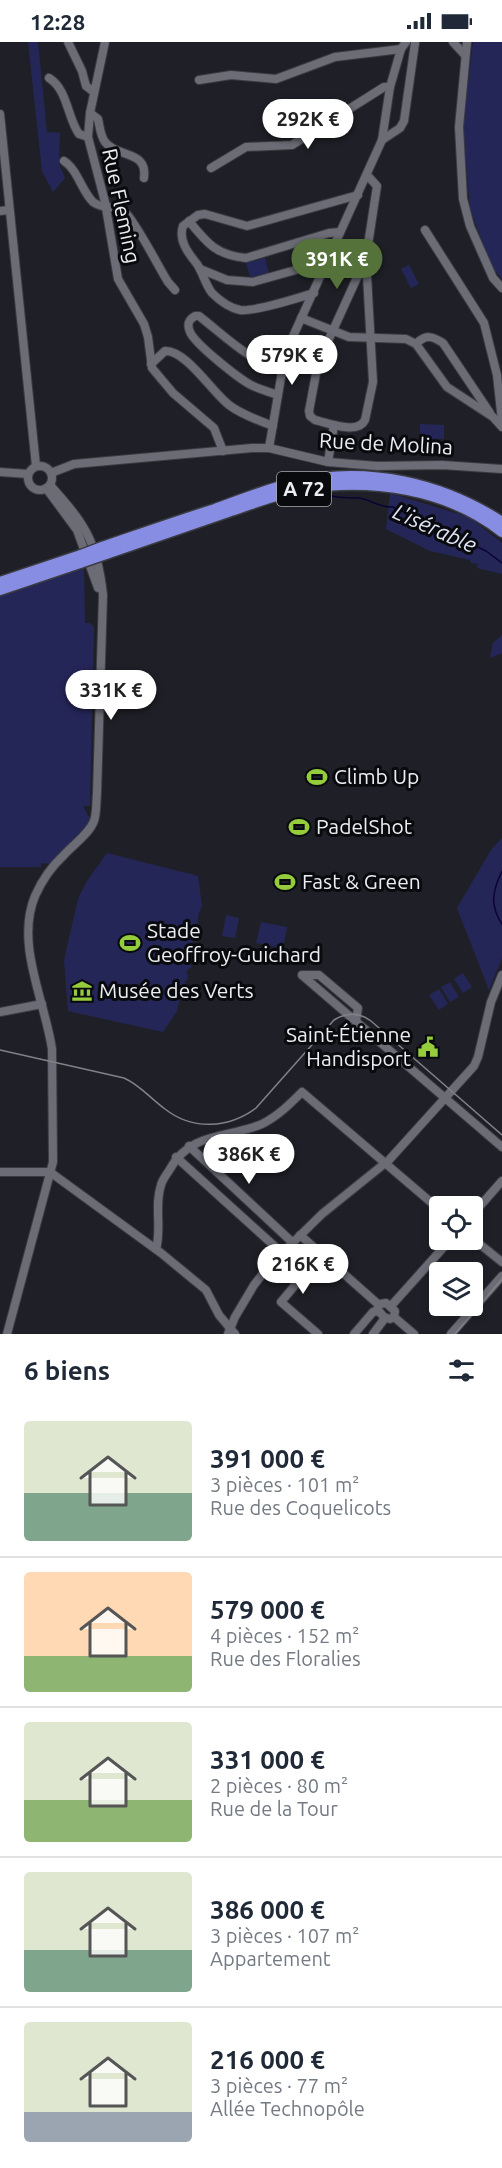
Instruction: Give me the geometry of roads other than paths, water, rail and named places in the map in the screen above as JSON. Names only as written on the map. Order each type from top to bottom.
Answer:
[{"type":"highway","name":"A 72","points":[[0,590],[282,486],[313,479],[383,478],[423,486],[467,502],[502,522]]},
{"type":"highway","name":"A 72","points":[[104,550],[299,490],[335,485],[401,488],[434,497],[464,509],[502,532]]},
{"type":"highway","name":"A 72","points":[[0,582],[80,559]]},
{"type":"street","points":[[69,42],[86,86],[94,92]]},
{"type":"street","name":"Rue Fleming","points":[[105,42],[90,113],[88,137],[106,208],[118,279],[147,332],[151,364]]},
{"type":"street","points":[[453,42],[465,55]]},
{"type":"street","points":[[467,42],[459,127],[463,199],[470,226],[493,278],[502,288]]},
{"type":"street","points":[[382,140],[400,128],[404,122],[415,43]]},
{"type":"street","points":[[199,80],[231,75],[276,79],[335,57],[404,46],[390,87],[382,140],[285,354],[269,448]]},
{"type":"street","points":[[49,78],[68,105],[75,128],[79,134],[88,137]]},
{"type":"street","points":[[211,168],[246,147],[291,145],[384,87],[390,87]]},
{"type":"street","points":[[90,113],[99,119],[101,134],[106,143],[113,149],[136,158],[143,165],[144,178]]},
{"type":"street","points":[[0,114],[36,466]]},
{"type":"street","points":[[64,160],[71,165],[94,203],[106,208],[119,209],[130,218],[175,291]]},
{"type":"street","points":[[366,258],[318,363],[309,411],[310,416],[315,420],[356,428],[364,423],[373,382],[366,258],[377,190],[375,182],[367,174]]},
{"type":"street","points":[[314,293],[254,309],[240,310],[220,300],[211,292],[200,269],[191,257],[181,236],[183,226],[198,215],[205,214],[247,226],[358,195]]},
{"type":"street","points":[[0,211],[9,210]]},
{"type":"street","points":[[189,221],[214,249],[224,255],[246,258],[329,233],[340,232]]},
{"type":"street","points":[[425,230],[484,323],[497,375],[502,421]]},
{"type":"street","points":[[200,269],[227,280],[253,282],[328,259]]},
{"type":"street","points":[[278,395],[252,385],[230,372],[190,334],[189,321],[199,316],[266,366],[282,369]]},
{"type":"street","points":[[301,318],[349,337],[406,339],[416,345],[447,387],[493,417]]},
{"type":"street","points":[[416,345],[423,337],[432,336],[443,343],[502,427]]},
{"type":"street","points":[[223,451],[214,428],[173,393],[151,364],[165,351],[178,353],[230,405],[248,416],[273,426]]},
{"type":"street","points":[[328,462],[334,424]]},
{"type":"street","name":"Rue de Molina","points":[[51,473],[74,464],[269,448],[328,462],[377,466],[442,465],[502,469]]},
{"type":"street","points":[[7,1334],[53,1162],[52,1049],[30,950],[32,906],[49,871],[87,832],[94,822],[96,813],[102,601],[77,530],[48,486],[51,473],[43,466],[36,466],[28,474],[28,480],[34,488],[41,490],[48,486]]},
{"type":"street","points":[[0,472],[28,474]]},
{"type":"street","points":[[356,1021],[358,1008],[319,975],[303,976],[502,1147]]},
{"type":"street","points":[[0,1172],[50,1172],[156,1249],[207,1290],[216,1310],[231,1332],[254,1285],[281,1252],[385,1163],[446,1098],[476,1061],[491,1002],[502,975]]},
{"type":"street","points":[[0,1012],[42,1004]]},
{"type":"street","points":[[156,1249],[159,1238],[157,1220],[160,1185],[176,1157],[189,1146],[206,1139],[261,1124],[276,1117],[302,1092],[429,1201]]},
{"type":"street","points":[[189,1146],[292,1242]]},
{"type":"street","points":[[176,1157],[281,1252]]},
{"type":"street","points":[[483,1203],[502,1181]]},
{"type":"street","points":[[300,1235],[378,1308],[385,1318],[394,1317]]},
{"type":"street","points":[[483,1247],[502,1262]]},
{"type":"street","points":[[391,1306],[441,1250]]},
{"type":"street","points":[[318,1334],[282,1302],[321,1254]]},
{"type":"street","points":[[452,1334],[502,1276]]},
{"type":"street","points":[[354,1334],[373,1312],[386,1303],[395,1311],[394,1317]]},
{"type":"street","points":[[394,1317],[414,1334]]},
{"type":"street","points":[[373,1334],[385,1318]]},
{"type":"waterway","name":"L'isérable","points":[[329,495],[359,498],[393,507],[486,551],[502,563]]},
{"type":"waterway","name":"L'isérable","points":[[502,871],[494,897],[495,910],[502,924]]},
{"type":"tram line","points":[[0,1050],[124,1078],[176,1116],[199,1124],[223,1123],[234,1120],[256,1108],[334,1020],[348,1014],[357,1015],[371,1021],[502,1135]]},
{"type":"tram line","points":[[455,1334],[502,1279]]},
{"type":"place","name":"Climb Up","points":[[317,777]]},
{"type":"place","name":"PadelShot","points":[[299,827]]},
{"type":"place","name":"Fast & Green","points":[[285,882]]},
{"type":"place","name":"Stade Geoffroy-Guichard","points":[[130,943]]},
{"type":"place","name":"Musée des Verts","points":[[82,991]]},
{"type":"place","name":"Saint-Étienne Handisport","points":[[428,1047]]}]
